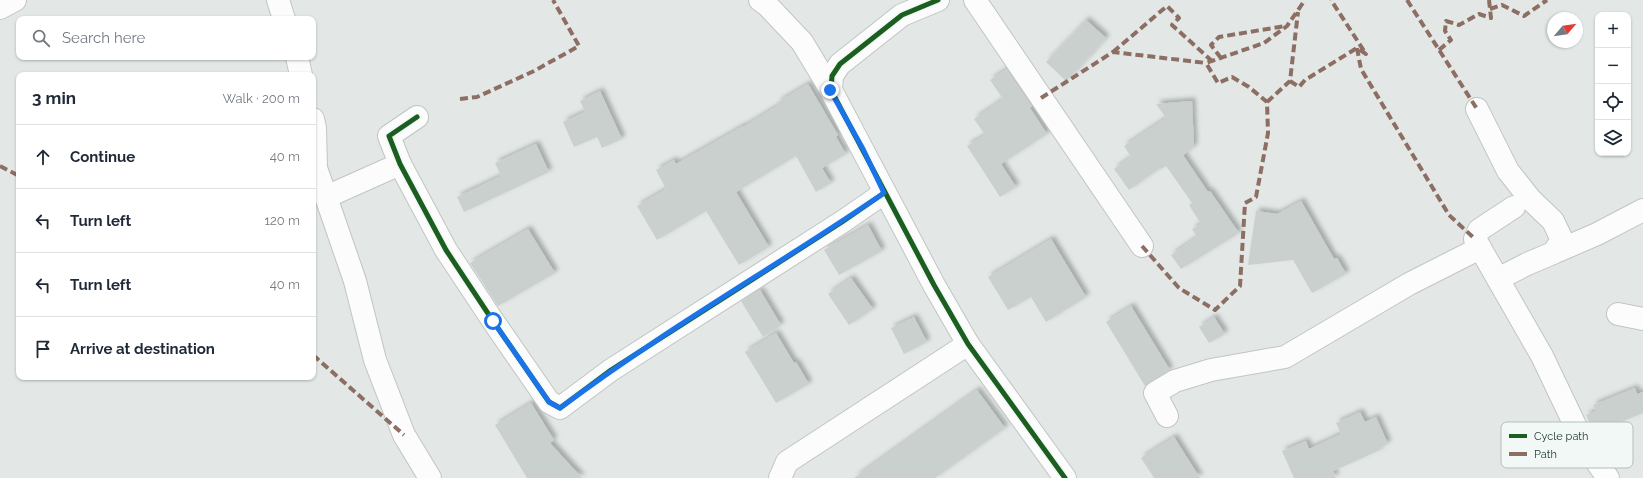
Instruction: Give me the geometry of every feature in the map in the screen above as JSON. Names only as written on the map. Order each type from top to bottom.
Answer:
[{"type":"street","points":[[0,8],[15,0]]},
{"type":"street","points":[[278,0],[283,16]]},
{"type":"street","points":[[760,0],[767,5],[802,42],[863,149],[884,193],[968,344],[1066,478]]},
{"type":"street","points":[[830,90],[832,76],[840,64],[902,15],[938,0]]},
{"type":"street","points":[[975,0],[1142,246]]},
{"type":"street","points":[[297,60],[300,72]]},
{"type":"street","points":[[1477,109],[1508,171],[1531,200],[1553,221],[1562,240],[1553,252]]},
{"type":"street","points":[[417,117],[389,136],[400,164],[446,250],[549,402],[560,408],[610,370],[842,222],[884,193]]},
{"type":"street","points":[[326,197],[400,164]]},
{"type":"street","points":[[316,168],[355,280],[375,360],[404,435],[430,478]]},
{"type":"street","points":[[1514,207],[1479,230],[1476,239],[1542,356],[1574,422]]},
{"type":"street","points":[[1498,279],[1553,252],[1597,234],[1643,210]]},
{"type":"street","points":[[1167,416],[1155,393],[1175,381],[1211,370],[1285,357],[1410,284],[1480,248]]},
{"type":"street","points":[[1618,314],[1643,319]]},
{"type":"street","points":[[780,478],[787,462],[968,344]]},
{"type":"street","points":[[1601,468],[1608,478]]},
{"type":"building","points":[[1086,20],[1106,38],[1066,81],[1046,62]]},
{"type":"building","points":[[1007,69],[1032,106],[1030,108],[1047,134],[1001,164],[1016,187],[1000,197],[967,146],[985,135],[974,119],[1003,99],[990,80]]},
{"type":"building","points":[[808,84],[838,135],[836,137],[846,154],[822,168],[831,183],[816,192],[796,156],[736,192],[769,247],[739,265],[706,211],[657,240],[637,206],[666,189],[656,170],[674,160],[676,164],[743,127],[779,105],[778,102]]},
{"type":"building","points":[[600,91],[622,139],[602,148],[597,137],[574,147],[563,122],[585,112],[580,101]]},
{"type":"building","points":[[1192,101],[1194,147],[1183,155],[1208,192],[1210,191],[1239,233],[1181,269],[1171,255],[1197,237],[1192,229],[1201,224],[1189,205],[1192,203],[1166,166],[1161,169],[1160,168],[1129,190],[1114,169],[1131,157],[1124,146],[1166,118],[1156,104]]},
{"type":"building","points":[[536,144],[549,172],[464,212],[457,197],[501,176],[495,163]]},
{"type":"building","points":[[1301,201],[1334,259],[1337,258],[1346,274],[1312,293],[1293,260],[1248,265],[1256,211],[1277,214]]},
{"type":"building","points":[[868,225],[882,251],[839,275],[824,250]]},
{"type":"building","points":[[528,229],[555,273],[498,306],[470,263]]},
{"type":"building","points":[[1051,239],[1086,297],[1046,322],[1031,297],[1008,310],[988,277]]},
{"type":"building","points":[[851,278],[873,309],[849,325],[828,294]]},
{"type":"building","points":[[760,290],[781,325],[763,337],[741,301]]},
{"type":"building","points":[[1131,306],[1170,370],[1145,386],[1106,322]]},
{"type":"building","points":[[914,317],[927,342],[904,354],[891,328]]},
{"type":"building","points":[[1214,317],[1225,334],[1209,343],[1199,327]]},
{"type":"building","points":[[776,333],[809,384],[776,403],[745,352]]},
{"type":"building","points":[[1635,388],[1637,394],[1643,392],[1643,413],[1621,422],[1589,422],[1586,415],[1596,411],[1593,405]]},
{"type":"building","points":[[977,390],[1005,428],[935,478],[854,478]]},
{"type":"building","points":[[531,403],[554,440],[550,443],[582,478],[527,478],[495,425]]},
{"type":"building","points":[[1360,412],[1365,422],[1376,417],[1388,444],[1379,448],[1380,450],[1333,471],[1336,478],[1294,478],[1282,451],[1306,441],[1309,449],[1341,434],[1336,423]]},
{"type":"building","points":[[1174,437],[1200,478],[1154,478],[1141,458]]},
{"type":"marked path","points":[[460,99],[477,97],[534,71],[579,46],[553,0]]},
{"type":"marked path","points":[[1142,246],[1179,288],[1215,310],[1240,286],[1245,203],[1256,197],[1268,133],[1267,102],[1249,87],[1232,77],[1218,83],[1206,63],[1264,43],[1287,26],[1305,0]]},
{"type":"marked path","points":[[1290,81],[1299,87],[1305,80],[1357,48],[1366,54],[1331,0]]},
{"type":"marked path","points":[[1407,0],[1477,109]]},
{"type":"marked path","points":[[1439,50],[1451,40],[1445,31],[1446,21],[1459,25],[1479,14],[1491,18],[1489,0]]},
{"type":"marked path","points":[[1490,9],[1502,5],[1524,16],[1547,0]]},
{"type":"marked path","points":[[1113,52],[1167,6],[1179,18],[1172,25],[1212,61]]},
{"type":"marked path","points":[[1267,102],[1290,81],[1298,12]]},
{"type":"marked path","points":[[1221,58],[1211,45],[1219,37],[1285,26]]},
{"type":"marked path","points":[[1357,48],[1361,69],[1449,215],[1475,239]]},
{"type":"marked path","points":[[1041,98],[1113,52],[1206,63]]},
{"type":"marked path","points":[[0,166],[16,174]]},
{"type":"marked path","points":[[316,358],[404,435]]},
{"type":"cycle path","points":[[938,0],[902,15],[840,64],[832,76],[831,90],[934,285],[968,344],[1065,478]]},
{"type":"cycle path","points":[[417,117],[389,136],[400,164],[446,250],[549,402],[560,408],[611,370],[842,222],[884,193]]},
{"type":"route","points":[[493,321],[549,402],[560,408],[610,370],[842,222],[884,193],[863,149],[830,90]]}]
